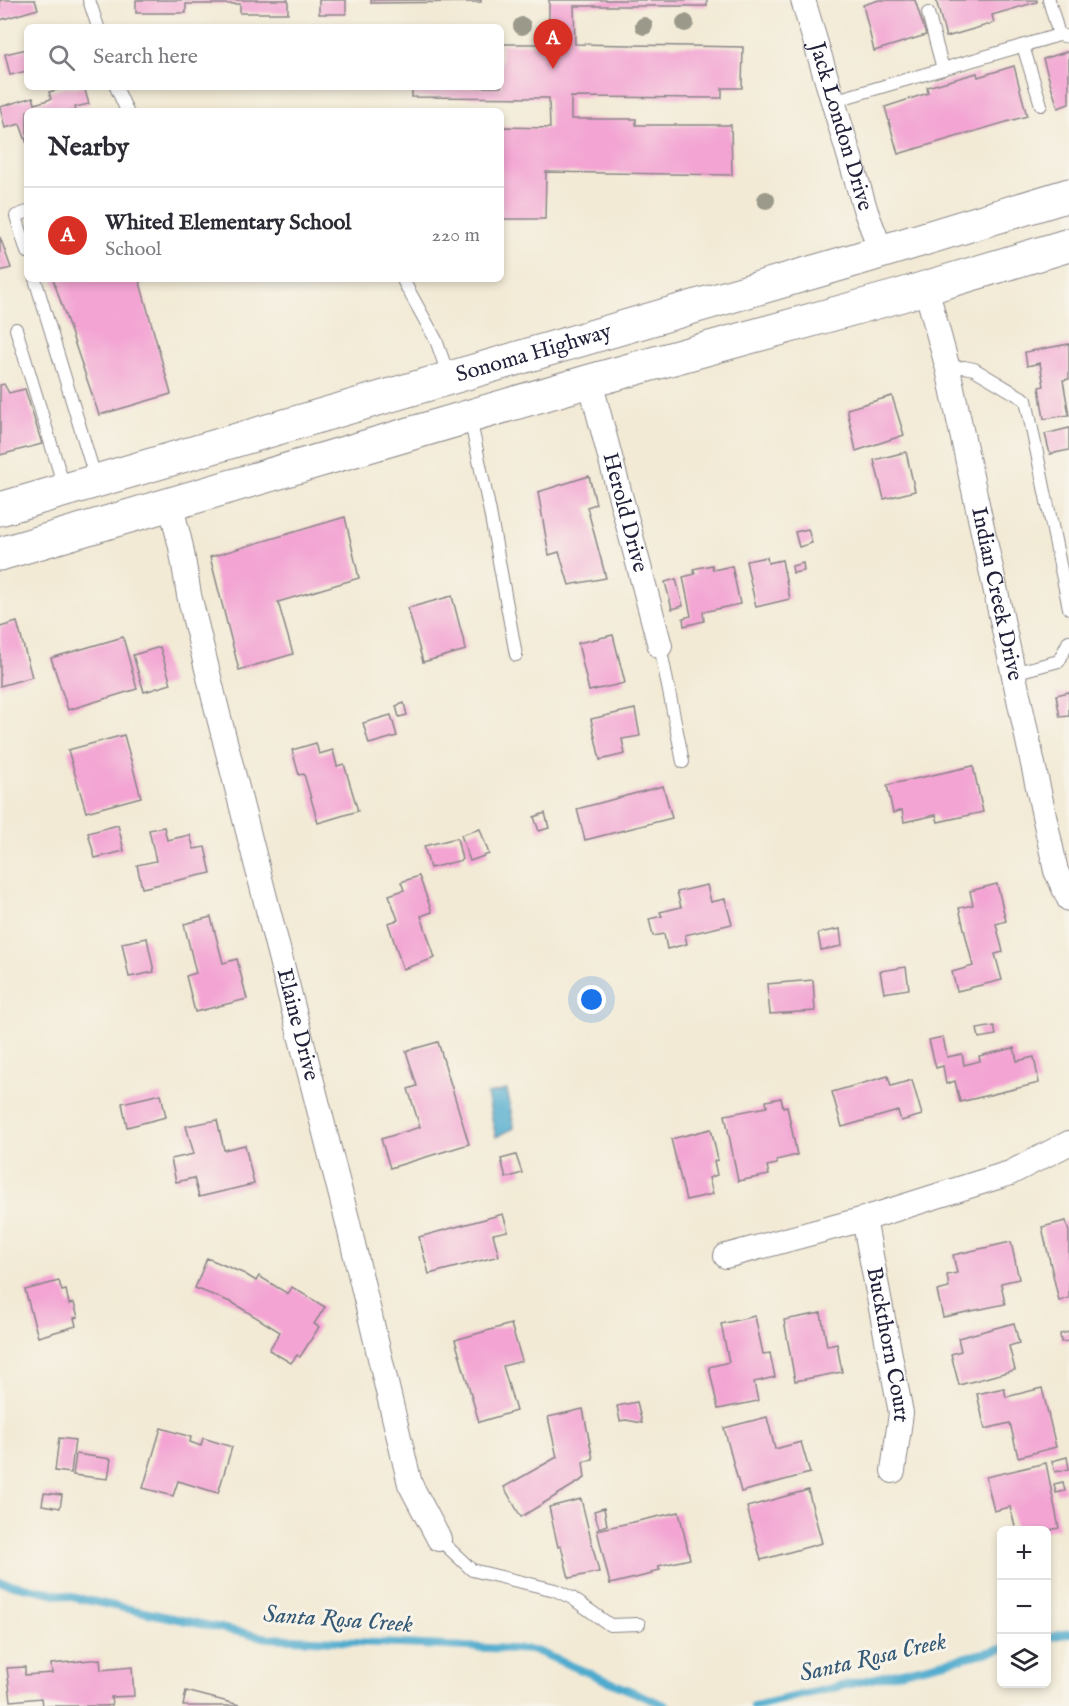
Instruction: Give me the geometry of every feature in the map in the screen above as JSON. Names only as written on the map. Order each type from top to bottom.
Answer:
[{"type":"main road","name":"Sonoma Highway","points":[[0,509],[1069,195]]},
{"type":"main road","name":"Sonoma Highway","points":[[0,554],[171,506],[590,381],[895,297],[1069,245]]},
{"type":"main road","points":[[881,251],[895,297]]},
{"type":"street","name":"Jack London Drive","points":[[803,0],[866,212],[881,251]]},
{"type":"street","name":"Indian Creek Drive","points":[[926,288],[948,369],[1013,674],[1069,899]]},
{"type":"street","name":"Herold Drive","points":[[590,381],[660,646]]},
{"type":"street","name":"Elaine Drive","points":[[171,506],[189,595],[215,702],[347,1219],[410,1484],[439,1539]]},
{"type":"street","points":[[726,1256],[864,1219],[1010,1173],[1069,1143]]},
{"type":"street","name":"Buckthorn Court","points":[[864,1219],[901,1413],[893,1471]]},
{"type":"lane","points":[[90,0],[97,24]]},
{"type":"lane","points":[[833,101],[1064,36],[1049,0]]},
{"type":"lane","points":[[928,13],[943,69]]},
{"type":"lane","points":[[1023,46],[1041,105]]},
{"type":"lane","points":[[117,90],[126,108]]},
{"type":"lane","points":[[24,214],[16,216],[24,242]]},
{"type":"lane","points":[[36,282],[97,481]]},
{"type":"lane","points":[[404,282],[436,340],[449,378]]},
{"type":"lane","points":[[16,329],[65,491]]},
{"type":"lane","points":[[948,369],[964,367],[974,369],[1026,400],[1069,608]]},
{"type":"lane","points":[[469,417],[490,512],[516,656]]},
{"type":"lane","points":[[1013,674],[1059,662],[1069,641]]},
{"type":"lane","points":[[660,646],[682,762]]},
{"type":"lane","points":[[439,1539],[472,1570],[555,1590],[572,1598],[610,1625],[639,1624]]},
{"type":"water","points":[[507,1090],[514,1128],[496,1137],[487,1094]]},
{"type":"building","points":[[0,0],[35,0],[38,9],[0,20]]},
{"type":"building","points":[[136,0],[288,0],[288,13],[240,13],[240,4],[186,4],[186,13],[136,13]]},
{"type":"building","points":[[319,0],[346,0],[346,14],[319,14]]},
{"type":"building","points":[[371,0],[481,0],[481,2],[371,3]]},
{"type":"building","points":[[549,0],[707,0],[707,6],[574,6],[575,44],[743,47],[742,88],[722,88],[722,98],[571,97],[571,119],[636,119],[636,125],[731,125],[732,175],[546,172],[545,219],[504,219],[504,127],[550,128],[549,98],[412,97],[412,90],[504,90],[504,44],[549,44]]},
{"type":"building","points":[[879,0],[915,0],[926,35],[874,51],[863,5]]},
{"type":"building","points":[[936,0],[1037,0],[1037,2],[992,15],[994,23],[946,37]]},
{"type":"building","points":[[24,50],[24,72],[10,75],[5,54]]},
{"type":"building","points":[[1069,51],[1069,104],[1058,108],[1043,59]]},
{"type":"building","points":[[1014,66],[1027,116],[898,154],[885,107],[928,93],[927,87],[977,73],[978,77]]},
{"type":"building","points":[[85,90],[89,104],[75,108],[24,108],[24,135],[20,124],[5,128],[0,107],[33,97],[35,104],[51,99],[49,92]]},
{"type":"building","points":[[0,237],[11,268],[0,271]]},
{"type":"building","points":[[54,282],[140,282],[171,394],[99,415]]},
{"type":"building","points":[[1069,344],[1069,379],[1063,380],[1069,415],[1044,419],[1039,387],[1044,386],[1040,363],[1027,366],[1025,352]]},
{"type":"building","points":[[4,384],[9,393],[25,389],[42,444],[0,455],[0,385]]},
{"type":"building","points":[[892,396],[904,435],[856,451],[847,409]]},
{"type":"building","points":[[1069,428],[1069,450],[1050,454],[1045,434]]},
{"type":"building","points":[[906,452],[915,491],[884,499],[874,460]]},
{"type":"building","points":[[589,476],[596,504],[587,507],[606,578],[569,585],[559,552],[549,555],[538,492]]},
{"type":"building","points":[[345,517],[359,578],[278,602],[293,654],[239,670],[210,557]]},
{"type":"building","points":[[808,529],[812,543],[799,547],[795,532]]},
{"type":"building","points":[[767,557],[768,563],[782,560],[790,599],[756,607],[746,561]]},
{"type":"building","points":[[803,563],[804,571],[793,573],[792,566]]},
{"type":"building","points":[[712,565],[713,570],[732,566],[740,604],[703,612],[704,621],[684,626],[683,618],[691,616],[683,577],[695,574],[693,569]]},
{"type":"building","points":[[676,579],[683,606],[672,609],[665,582]]},
{"type":"building","points":[[452,596],[466,650],[423,662],[408,608]]},
{"type":"building","points":[[17,622],[32,677],[0,686],[0,627]]},
{"type":"building","points":[[613,635],[625,683],[589,691],[578,643]]},
{"type":"building","points":[[123,637],[137,689],[68,710],[51,658]]},
{"type":"building","points":[[160,647],[171,684],[144,692],[133,655]]},
{"type":"building","points":[[1069,692],[1069,716],[1060,717],[1056,695]]},
{"type":"building","points":[[404,703],[407,715],[399,717],[396,706]]},
{"type":"building","points":[[635,709],[640,736],[622,739],[625,754],[600,760],[591,719]]},
{"type":"building","points":[[391,715],[397,736],[369,744],[363,723]]},
{"type":"building","points":[[124,735],[141,797],[86,812],[68,750]]},
{"type":"building","points":[[316,743],[319,754],[333,750],[337,766],[344,764],[358,811],[318,823],[304,774],[299,775],[292,750]]},
{"type":"building","points":[[973,766],[983,812],[938,822],[936,815],[904,822],[902,810],[893,813],[887,785]]},
{"type":"building","points":[[663,786],[672,818],[585,840],[577,809]]},
{"type":"building","points":[[545,813],[549,828],[539,831],[534,817]]},
{"type":"building","points":[[118,825],[124,851],[95,858],[88,833]]},
{"type":"building","points":[[164,827],[167,840],[190,835],[194,849],[205,847],[211,873],[142,888],[137,865],[156,861],[149,830]]},
{"type":"building","points":[[480,829],[489,854],[470,861],[461,835]]},
{"type":"building","points":[[457,838],[462,860],[430,868],[424,846]]},
{"type":"building","points":[[419,876],[432,912],[421,916],[435,958],[403,969],[388,923],[398,920],[389,895],[404,890],[401,882]]},
{"type":"building","points":[[997,884],[1006,921],[996,924],[1003,952],[995,954],[1002,980],[957,991],[952,972],[973,966],[959,908],[973,905],[970,891]]},
{"type":"building","points":[[707,885],[711,902],[725,899],[732,924],[685,935],[687,944],[667,949],[664,934],[653,936],[649,919],[662,916],[660,912],[681,907],[677,892]]},
{"type":"building","points":[[211,917],[223,963],[237,959],[247,999],[195,1012],[186,976],[196,973],[184,924]]},
{"type":"building","points":[[840,929],[842,946],[821,950],[818,933]]},
{"type":"building","points":[[147,938],[154,972],[129,977],[122,943]]},
{"type":"building","points":[[906,967],[909,989],[884,993],[880,971]]},
{"type":"building","points":[[813,980],[815,1011],[770,1014],[767,984]]},
{"type":"building","points":[[994,1026],[996,1035],[979,1038],[977,1029]]},
{"type":"building","points":[[943,1037],[947,1057],[962,1054],[964,1065],[980,1061],[979,1056],[1014,1048],[1017,1061],[1034,1057],[1039,1083],[960,1102],[955,1081],[946,1084],[943,1066],[936,1068],[929,1040]]},
{"type":"building","points":[[438,1042],[469,1144],[390,1168],[381,1139],[420,1127],[408,1089],[417,1086],[406,1051]]},
{"type":"building","points":[[888,1076],[891,1086],[912,1080],[922,1115],[901,1121],[898,1111],[842,1127],[832,1092]]},
{"type":"building","points":[[161,1094],[166,1117],[127,1127],[122,1103]]},
{"type":"building","points":[[781,1098],[783,1107],[787,1106],[797,1155],[776,1160],[777,1164],[767,1166],[769,1175],[738,1181],[725,1115],[767,1107],[766,1101]]},
{"type":"building","points":[[217,1120],[224,1150],[245,1145],[254,1184],[199,1197],[194,1178],[176,1182],[171,1159],[194,1154],[186,1126]]},
{"type":"building","points":[[711,1129],[718,1160],[714,1161],[717,1175],[709,1178],[713,1194],[686,1200],[671,1139]]},
{"type":"building","points":[[516,1155],[522,1173],[506,1178],[501,1159]]},
{"type":"building","points":[[503,1214],[508,1231],[493,1234],[499,1256],[429,1274],[419,1237]]},
{"type":"building","points":[[1066,1221],[1069,1232],[1069,1298],[1059,1301],[1042,1227]]},
{"type":"building","points":[[1011,1242],[1019,1279],[1001,1283],[1005,1304],[943,1317],[937,1291],[949,1288],[947,1275],[957,1273],[953,1255]]},
{"type":"building","points":[[207,1258],[256,1281],[259,1276],[288,1294],[292,1287],[325,1307],[314,1324],[319,1327],[300,1357],[297,1355],[291,1363],[269,1350],[280,1332],[233,1303],[195,1288]]},
{"type":"building","points":[[59,1281],[62,1291],[66,1290],[69,1304],[74,1303],[78,1317],[74,1318],[76,1326],[38,1337],[25,1290]]},
{"type":"building","points":[[821,1313],[827,1346],[837,1344],[842,1372],[795,1381],[784,1320]]},
{"type":"building","points":[[755,1316],[763,1354],[770,1353],[775,1377],[754,1382],[758,1401],[718,1409],[709,1367],[729,1362],[721,1324]]},
{"type":"building","points":[[1014,1323],[1019,1343],[1009,1346],[1015,1370],[959,1385],[951,1354],[961,1351],[958,1338]]},
{"type":"building","points":[[511,1324],[522,1361],[503,1366],[516,1411],[479,1422],[455,1340]]},
{"type":"building","points":[[1069,1332],[1069,1341],[1061,1342],[1060,1334]]},
{"type":"building","points":[[1004,1388],[1006,1397],[1042,1388],[1056,1447],[1018,1457],[1010,1423],[985,1429],[977,1394]]},
{"type":"building","points":[[637,1402],[642,1423],[620,1421],[617,1406]]},
{"type":"building","points":[[583,1409],[593,1459],[583,1462],[585,1478],[521,1517],[504,1487],[557,1457],[548,1417]]},
{"type":"building","points":[[767,1417],[775,1449],[801,1442],[810,1473],[741,1492],[724,1428]]},
{"type":"building","points":[[161,1428],[191,1437],[190,1442],[201,1446],[203,1438],[232,1447],[218,1493],[178,1481],[173,1496],[143,1488]]},
{"type":"building","points":[[59,1438],[75,1440],[71,1473],[55,1471]]},
{"type":"building","points":[[76,1454],[111,1459],[108,1479],[73,1475]]},
{"type":"building","points":[[1067,1457],[1069,1469],[1055,1472],[1052,1461]]},
{"type":"building","points":[[1046,1463],[1059,1528],[1051,1530],[1051,1526],[1015,1526],[1010,1507],[994,1511],[986,1477]]},
{"type":"building","points":[[1063,1482],[1065,1491],[1056,1493],[1054,1484]]},
{"type":"building","points":[[808,1490],[822,1543],[761,1560],[747,1507]]},
{"type":"building","points":[[44,1493],[62,1495],[60,1508],[42,1505]]},
{"type":"building","points":[[581,1499],[599,1572],[569,1578],[561,1546],[558,1547],[549,1507]]},
{"type":"building","points":[[604,1508],[607,1525],[599,1528],[594,1511]]},
{"type":"building","points":[[679,1512],[690,1559],[658,1566],[660,1570],[651,1572],[652,1574],[610,1584],[597,1530]]},
{"type":"building","points":[[100,1659],[101,1670],[132,1667],[134,1696],[111,1697],[112,1705],[105,1706],[42,1706],[41,1698],[11,1701],[7,1668],[25,1667],[25,1675],[52,1673],[51,1664]]},
{"type":"building","points":[[186,1691],[240,1705],[240,1706],[183,1706]]},
{"type":"waterway","name":"Santa Rosa Creek","points":[[0,1582],[268,1638],[534,1650],[667,1706]]},
{"type":"waterway","name":"Santa Rosa Creek","points":[[1051,1637],[1069,1633]]},
{"type":"waterway","name":"Santa Rosa Creek","points":[[754,1706],[997,1650]]},
{"type":"place","name":"Whited Elementary School","points":[[553,69]]}]
